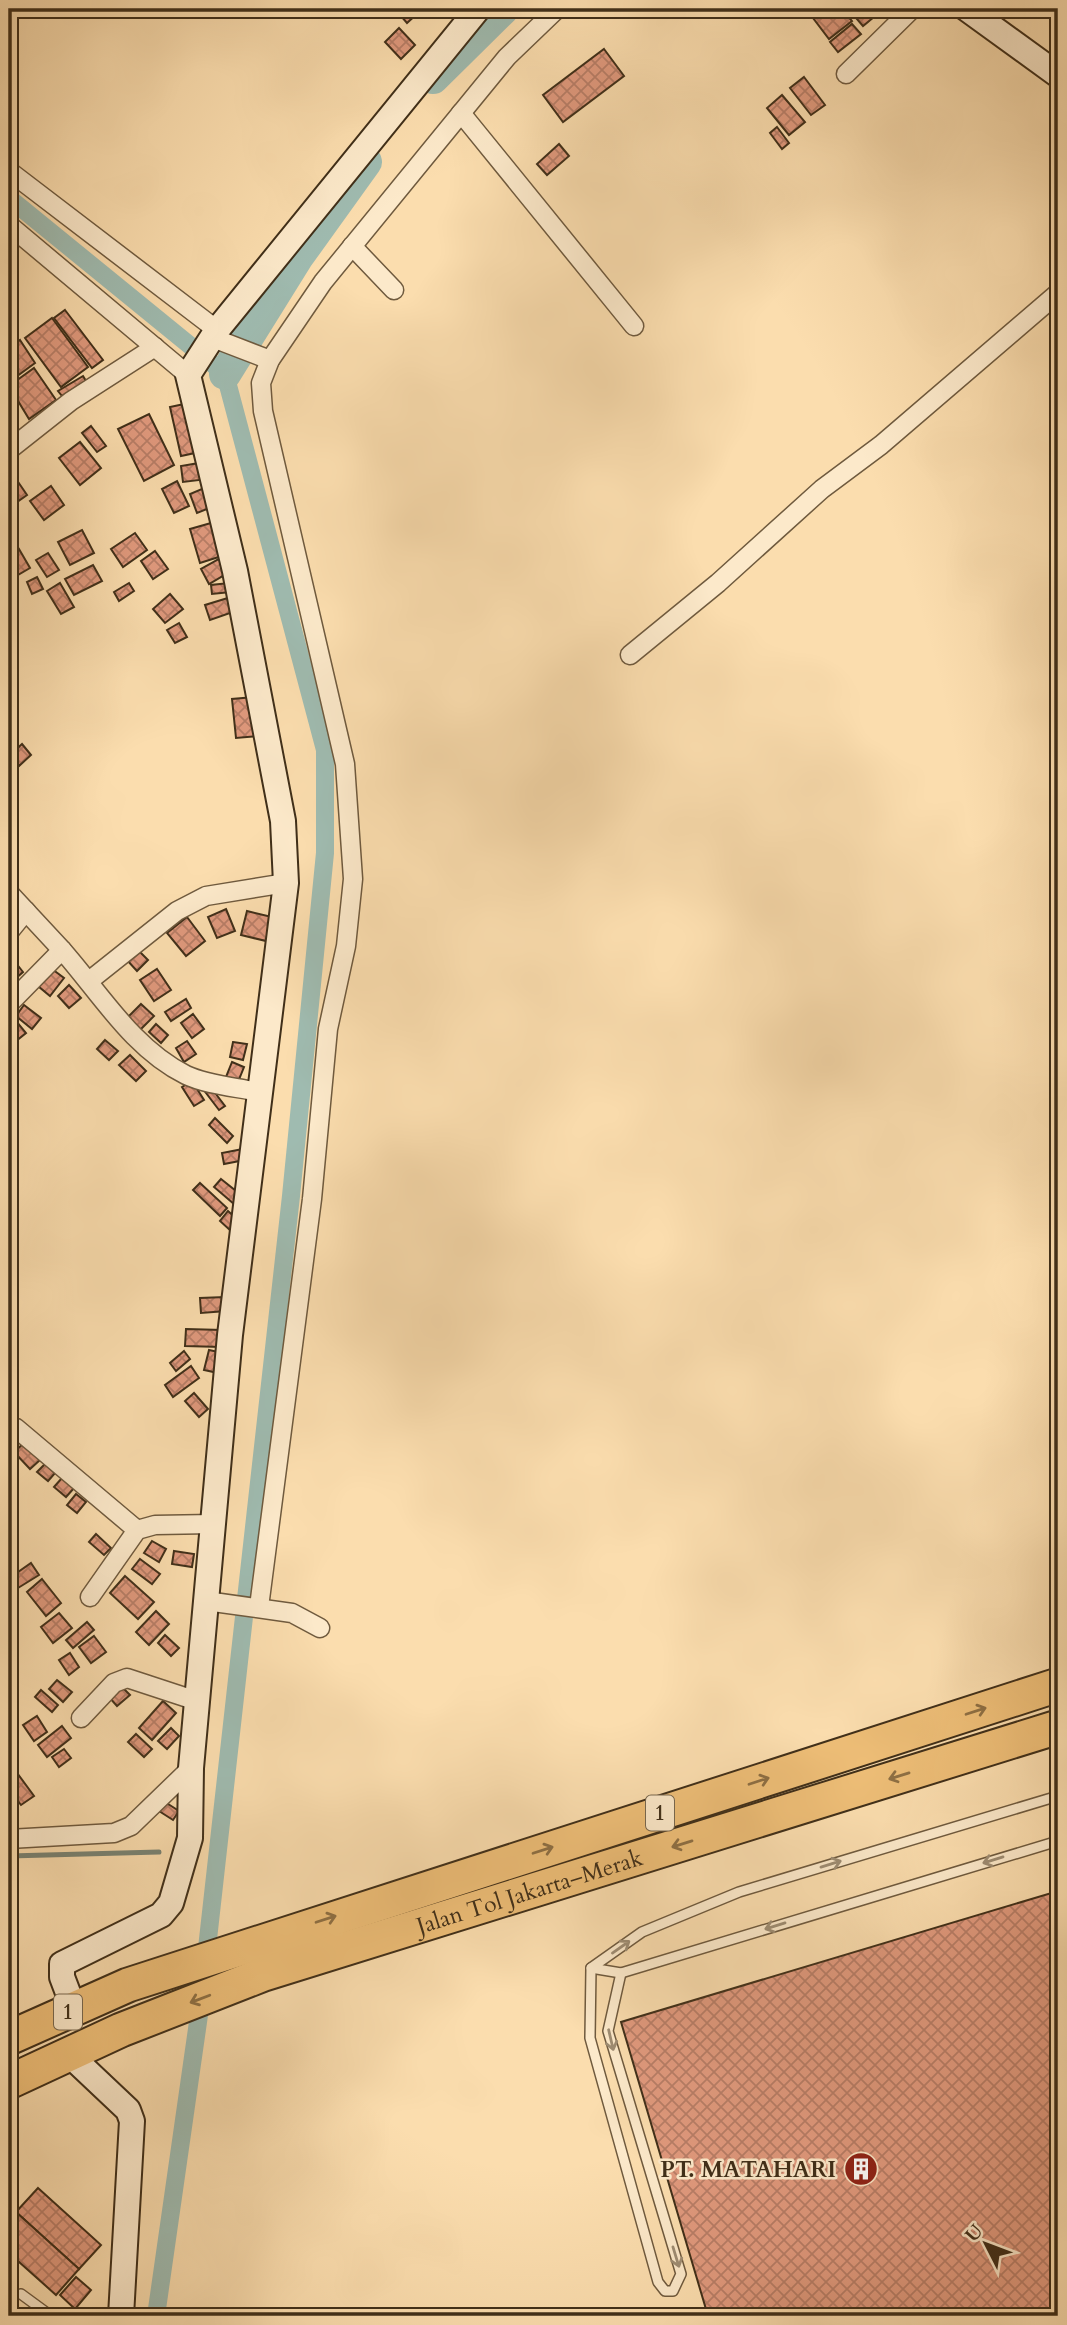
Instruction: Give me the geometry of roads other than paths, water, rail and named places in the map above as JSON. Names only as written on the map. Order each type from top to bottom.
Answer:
[{"type":"highway","name":"Jalan Tol Jakarta–Merak","points":[[9,2039],[128,1985],[261,1940],[1058,1685]]},
{"type":"highway","name":"Jalan Tol Jakarta–Merak","points":[[9,2082],[121,2030],[264,1974],[1058,1727]]},
{"type":"street","points":[[190,370],[478,9]]},
{"type":"street","points":[[255,1606],[312,1199],[328,1029],[346,946],[353,879],[345,764],[263,411],[261,383],[264,357],[507,57],[557,9]]},
{"type":"street","points":[[846,75],[912,9]]},
{"type":"street","points":[[967,9],[1058,75]]},
{"type":"street","points":[[461,113],[634,326]]},
{"type":"street","points":[[9,171],[215,338],[264,357]]},
{"type":"street","points":[[9,225],[155,346],[190,370],[236,571],[283,821],[286,883],[230,1335],[213,1524],[211,1602],[191,1768],[190,1838],[171,1903],[161,1915],[62,1964],[62,1977],[73,2006]]},
{"type":"street","points":[[352,246],[394,290]]},
{"type":"street","points":[[630,655],[718,583],[822,489],[881,445],[1057,296]]},
{"type":"street","points":[[9,450],[71,401],[155,346]]},
{"type":"street","points":[[89,981],[177,911],[206,896],[286,883]]},
{"type":"street","points":[[9,893],[62,950],[141,1044],[188,1076],[259,1092]]},
{"type":"street","points":[[9,932],[26,911]]},
{"type":"street","points":[[9,1004],[62,950]]},
{"type":"street","points":[[9,1427],[16,1428],[137,1530]]},
{"type":"street","points":[[90,1597],[137,1530],[155,1525],[213,1524]]},
{"type":"street","points":[[211,1602],[255,1606],[304,1617],[320,1628]]},
{"type":"street","points":[[81,1718],[114,1683],[127,1678],[197,1701]]},
{"type":"street","points":[[9,1839],[114,1833],[131,1826],[191,1768]]},
{"type":"street","points":[[74,2059],[128,2110],[132,2121],[121,2316]]},
{"type":"lane","points":[[591,1968],[642,1932],[739,1892],[1058,1796]]},
{"type":"lane","points":[[591,1968],[621,1973],[1058,1841]]},
{"type":"lane","points":[[591,1968],[590,2038],[658,2282],[665,2291],[673,2291],[681,2274],[608,2031],[621,1973]]},
{"type":"lane","points":[[21,2294],[51,2316]]},
{"type":"waterway","points":[[433,78],[503,9]]},
{"type":"waterway","points":[[225,374],[297,258],[366,162]]},
{"type":"waterway","points":[[9,198],[225,374],[325,750],[325,853],[291,1196],[205,1966]]},
{"type":"waterway","points":[[9,1856],[159,1852]]},
{"type":"waterway","points":[[156,2316],[202,1994]]},
{"type":"place","name":"PT. MATAHARI","points":[[861,2169]]}]
